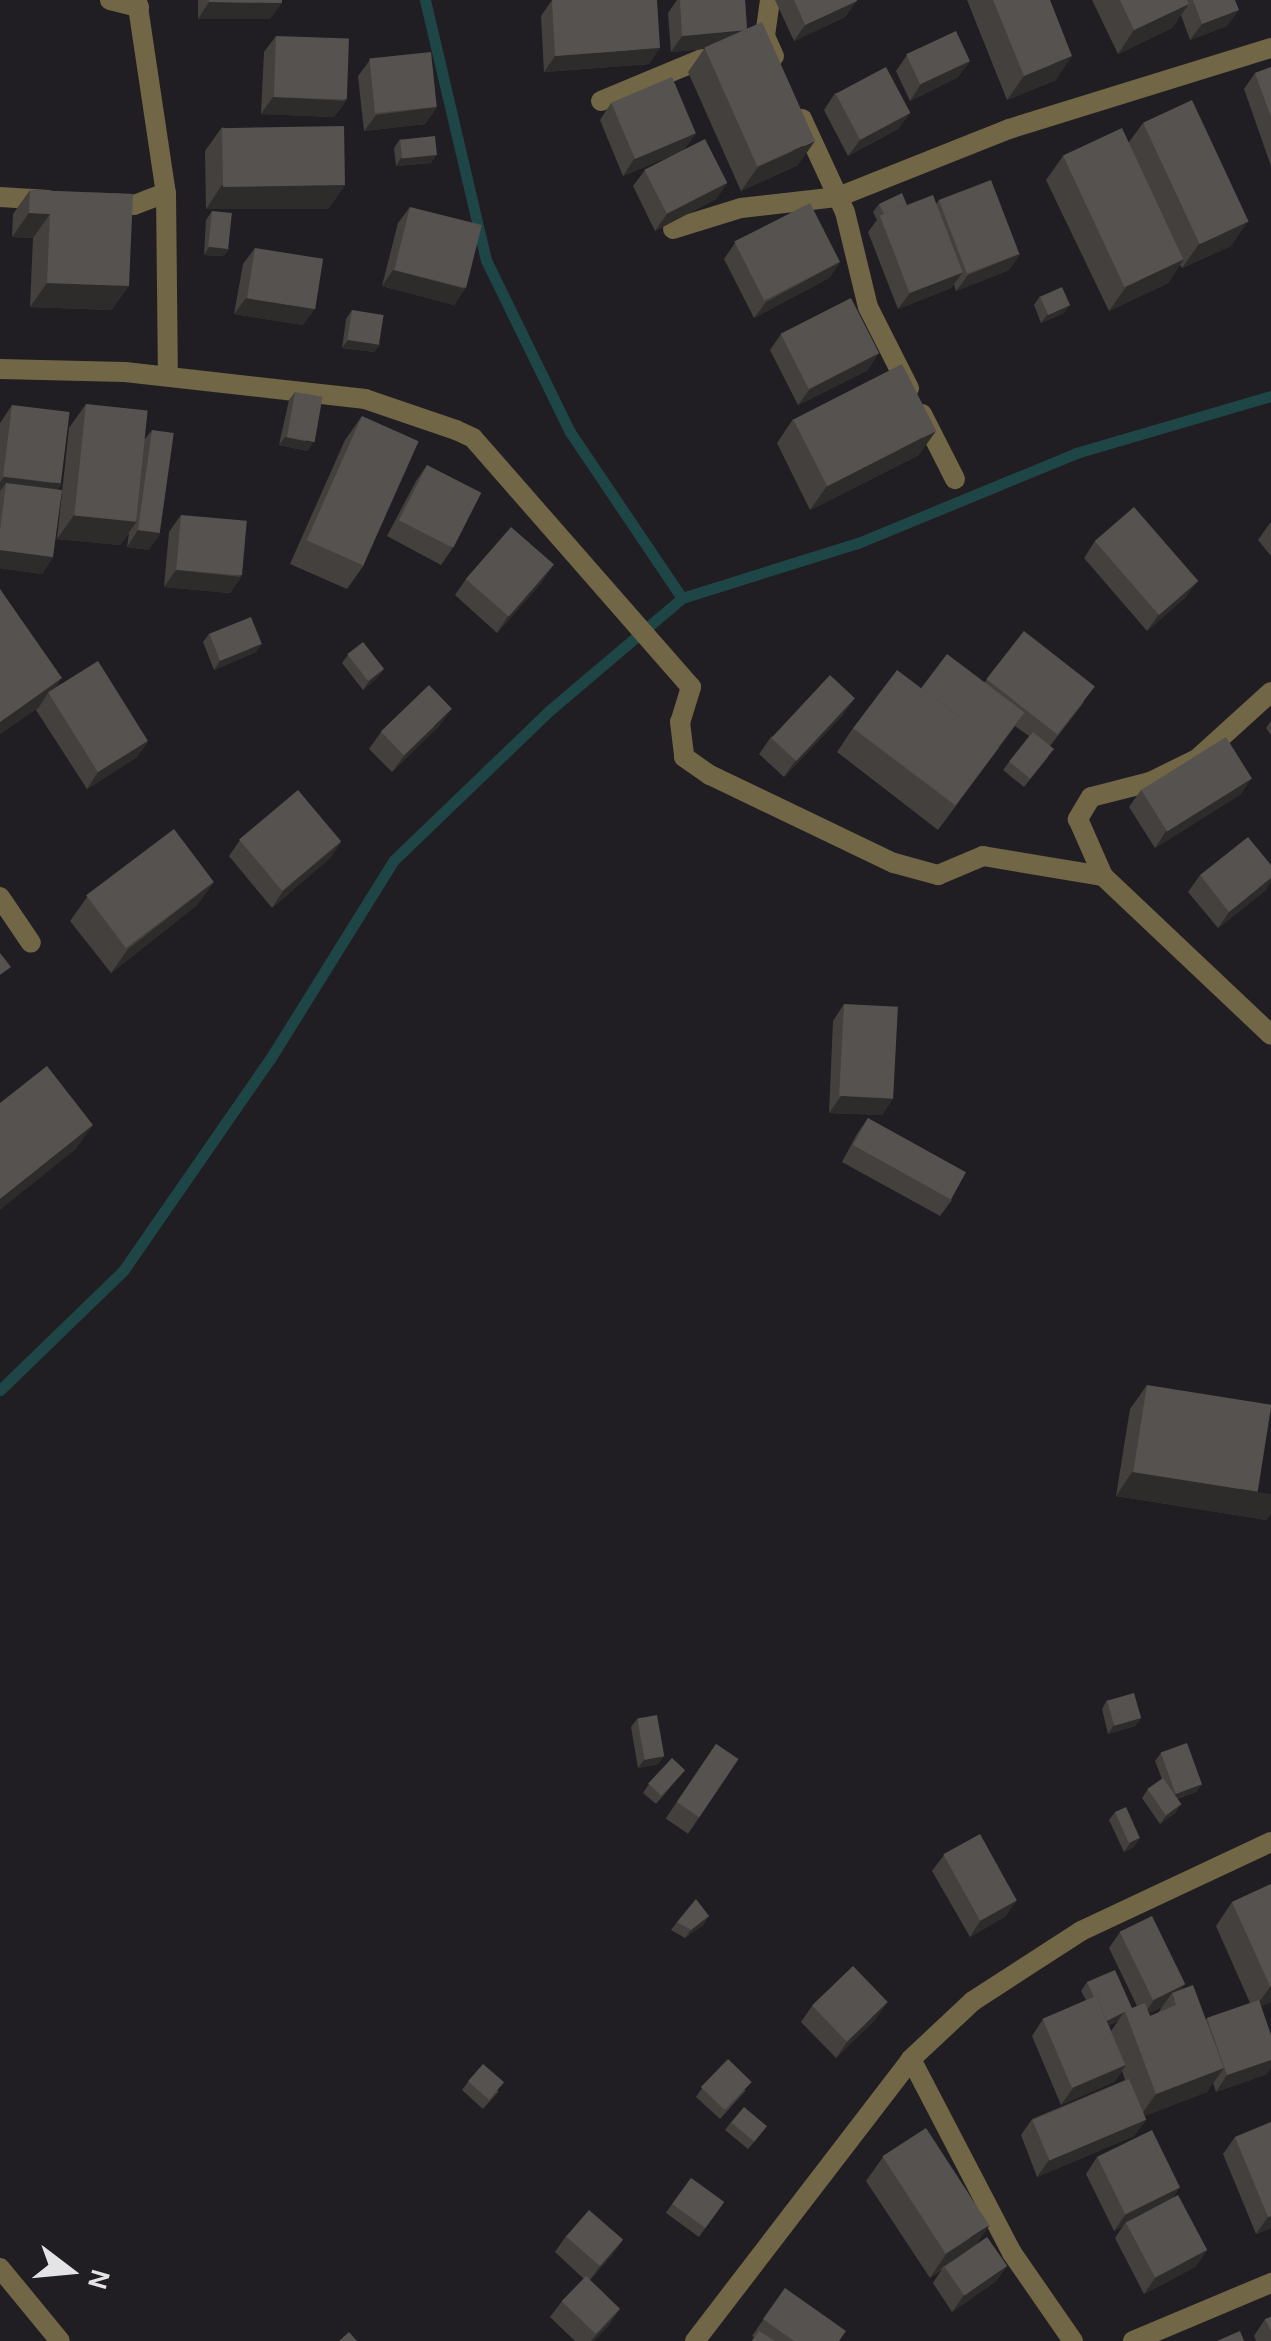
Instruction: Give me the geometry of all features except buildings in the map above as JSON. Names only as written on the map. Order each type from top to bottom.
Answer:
[{"type":"street","points":[[110,0],[138,4],[166,194],[168,376]]},
{"type":"street","points":[[770,0],[765,36],[838,198],[868,307],[955,479]]},
{"type":"street","points":[[601,101],[765,36]]},
{"type":"street","points":[[673,230],[741,208],[838,198],[1009,129],[1271,48]]},
{"type":"street","points":[[0,197],[134,205],[166,194]]},
{"type":"street","points":[[0,369],[168,376],[365,399],[474,438],[692,688],[680,722],[684,757],[710,775],[894,864],[938,875],[983,856],[1103,876]]},
{"type":"street","points":[[1271,692],[1197,759],[1150,782],[1091,797],[1078,819],[1103,876],[1271,1035]]},
{"type":"street","points":[[0,897],[31,943]]},
{"type":"street","points":[[695,2341],[911,2059],[973,2001],[1030,1960],[1271,1842]]},
{"type":"street","points":[[911,2059],[1012,2253],[1072,2341]]},
{"type":"street","points":[[0,2268],[60,2341]]},
{"type":"street","points":[[1132,2341],[1271,2283]]},
{"type":"waterway","points":[[425,0],[486,260],[570,432],[682,598]]},
{"type":"waterway","points":[[0,1390],[123,1271],[270,1059],[394,860],[550,710],[682,598],[858,543],[1076,453],[1271,396]]}]
